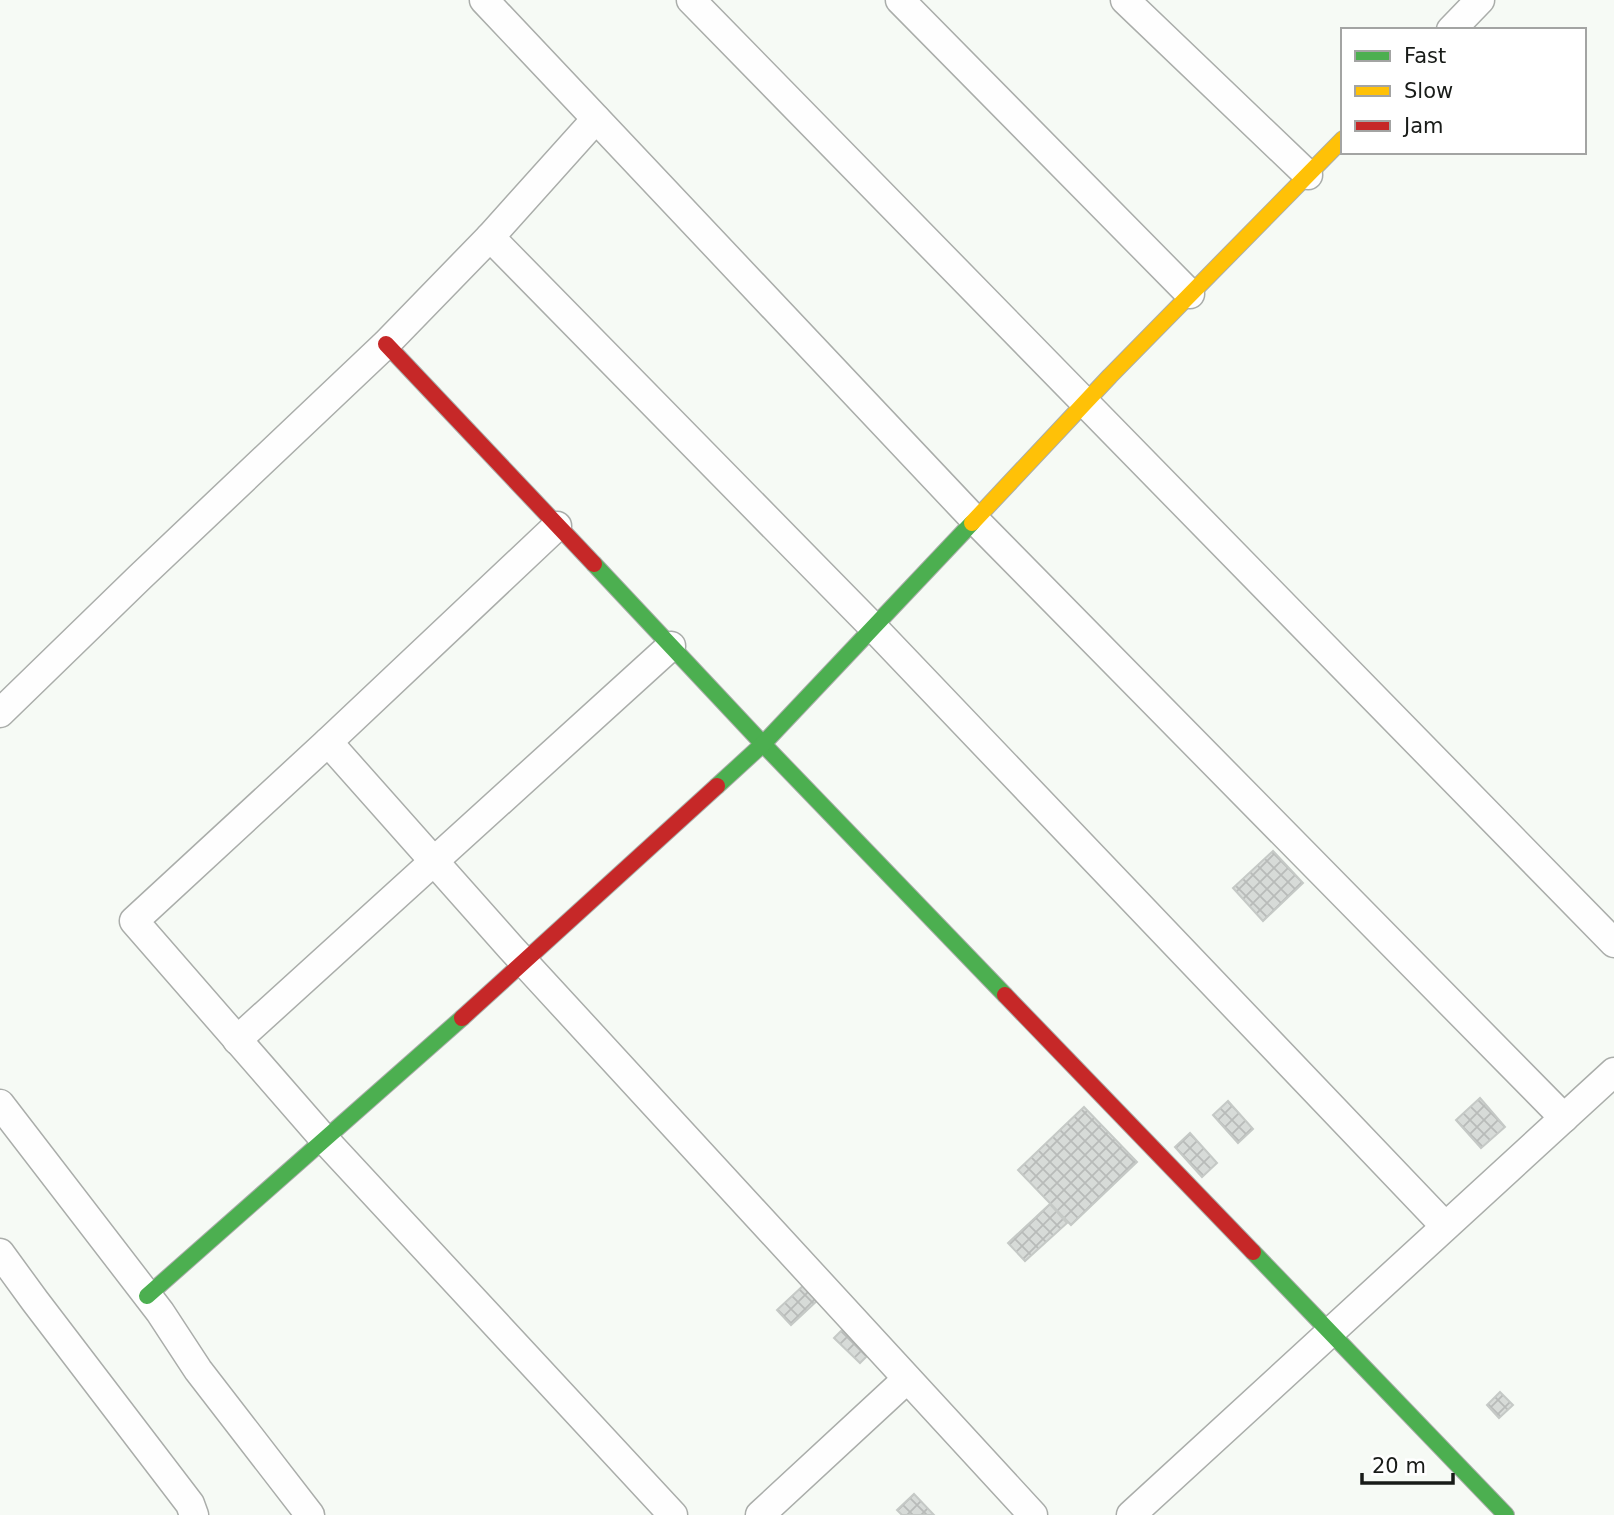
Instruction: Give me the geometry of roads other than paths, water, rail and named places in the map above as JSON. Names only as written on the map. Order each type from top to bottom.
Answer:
[{"type":"street","points":[[484,0],[974,519],[1564,1118]]},
{"type":"street","points":[[691,0],[1614,943]]},
{"type":"street","points":[[900,0],[1190,294]]},
{"type":"street","points":[[1125,0],[1308,175]]},
{"type":"street","points":[[1453,28],[1480,0]]},
{"type":"street","points":[[0,713],[140,576],[386,344],[490,237],[596,119]]},
{"type":"street","points":[[147,1296],[524,962],[763,744],[1085,402],[1341,141]]},
{"type":"street","points":[[490,237],[873,627],[1445,1226]]},
{"type":"street","points":[[386,344],[763,744],[1506,1515]]},
{"type":"street","points":[[558,526],[134,921],[324,1139],[673,1515]]},
{"type":"street","points":[[237,1040],[671,646]]},
{"type":"street","points":[[328,742],[524,962],[1033,1515]]},
{"type":"street","points":[[1131,1515],[1614,1072]]},
{"type":"street","points":[[0,1104],[160,1312],[198,1370],[310,1515]]},
{"type":"street","points":[[0,1253],[190,1504],[194,1515]]},
{"type":"street","points":[[760,1515],[907,1379]]}]
